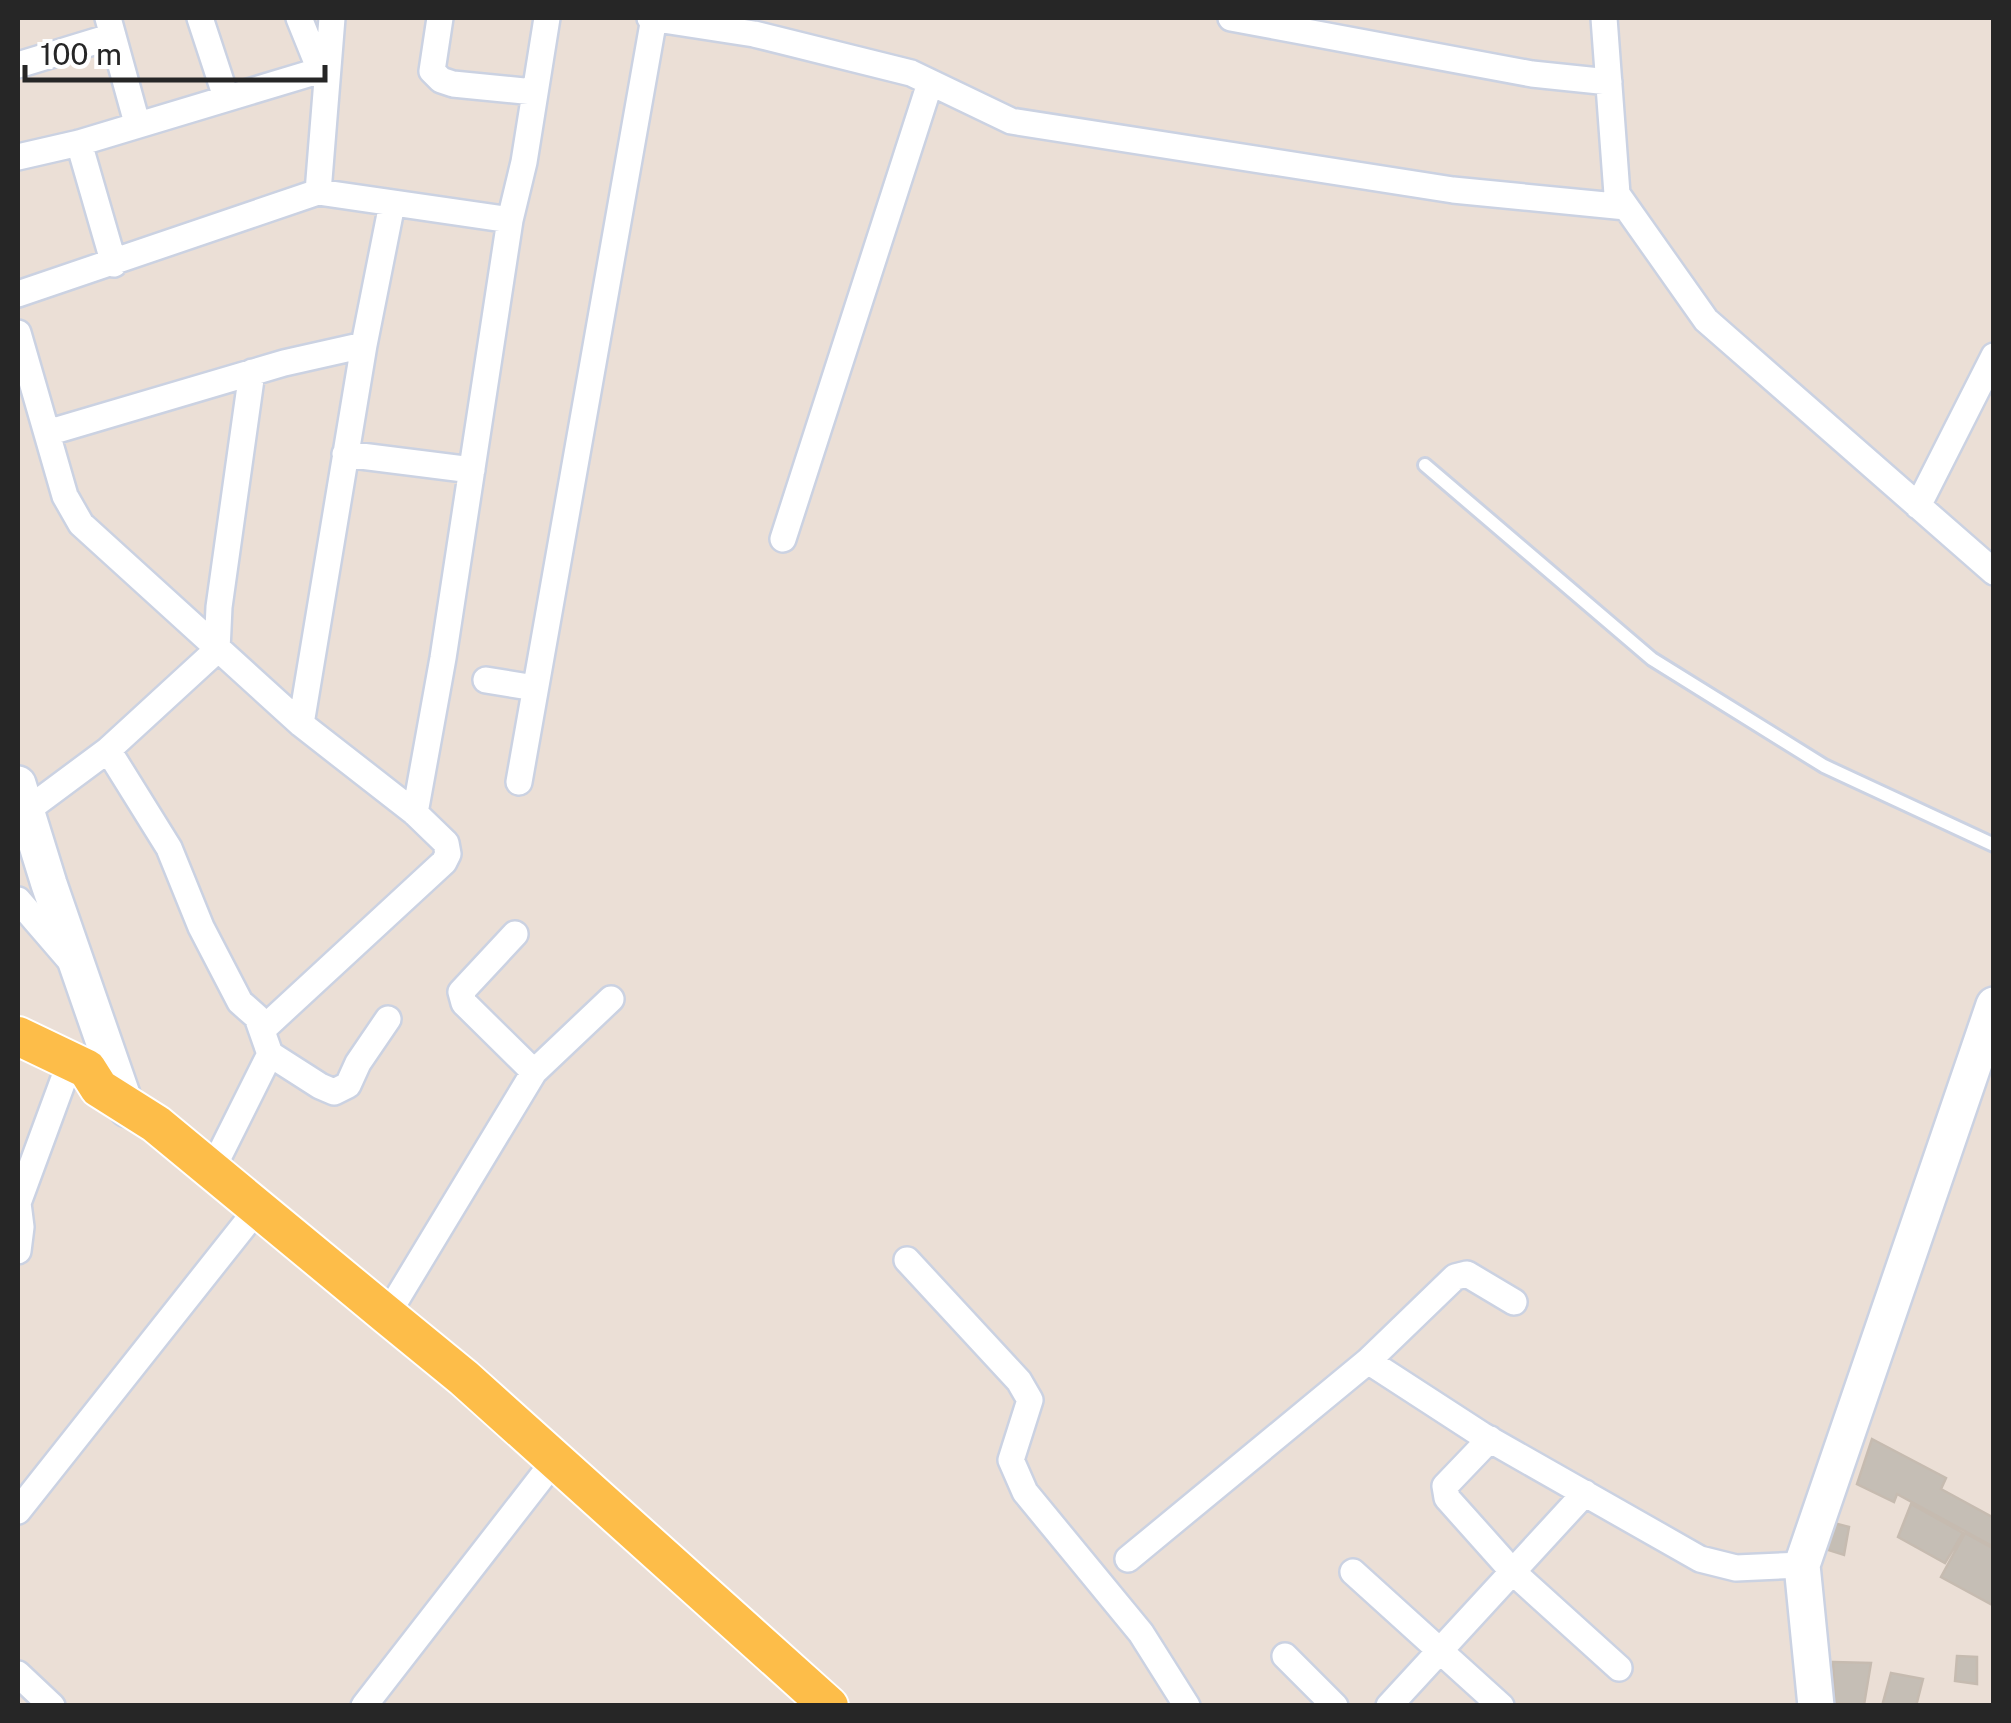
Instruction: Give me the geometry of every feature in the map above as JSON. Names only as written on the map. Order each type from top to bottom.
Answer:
[{"type":"main road","points":[[18,1036],[87,1069],[96,1093]]},
{"type":"main road","points":[[18,1060],[156,1124],[387,1314],[829,1706]]},
{"type":"street","points":[[200,18],[226,97]]},
{"type":"street","points":[[299,18],[324,69]]},
{"type":"street","points":[[318,192],[324,69],[332,18]]},
{"type":"street","points":[[440,18],[432,71],[441,80],[534,92]]},
{"type":"street","points":[[415,813],[510,220],[524,162],[547,18]]},
{"type":"street","points":[[519,782],[652,18],[754,34],[911,74],[1011,120],[1453,190],[1626,207]]},
{"type":"street","points":[[1231,18],[1298,24],[1532,74],[1609,82]]},
{"type":"street","points":[[1604,18],[1617,194],[1626,207],[1706,320],[1994,572]]},
{"type":"street","points":[[18,65],[111,27],[138,124]]},
{"type":"street","points":[[18,157],[80,143],[324,69]]},
{"type":"street","points":[[783,539],[930,82]]},
{"type":"street","points":[[80,143],[114,264]]},
{"type":"street","points":[[18,294],[318,192],[510,220]]},
{"type":"street","points":[[301,724],[364,345],[392,204]]},
{"type":"street","points":[[18,334],[65,496],[81,524],[216,650],[301,724],[415,813],[446,843],[448,854],[444,862],[266,1042],[212,1170]]},
{"type":"street","points":[[48,433],[252,372],[364,345]]},
{"type":"street","points":[[1918,506],[1994,356]]},
{"type":"street","points":[[18,1252],[18,1203],[96,1093],[78,969],[22,798],[108,750],[216,650],[252,372]]},
{"type":"street","points":[[345,454],[472,470]]},
{"type":"street","points":[[486,680],[535,688]]},
{"type":"street","points":[[108,750],[169,848],[201,927],[240,1002],[257,1017],[266,1042],[320,1086],[334,1092],[348,1085],[388,1019]]},
{"type":"street","points":[[18,900],[78,969]]},
{"type":"street","points":[[515,934],[460,992],[464,1003],[534,1072]]},
{"type":"street","points":[[387,1314],[534,1072],[612,999]]},
{"type":"street","points":[[1816,1706],[1802,1565],[1994,1005]]},
{"type":"street","points":[[18,1511],[258,1208]]},
{"type":"street","points":[[907,1260],[1019,1382],[1030,1400],[1011,1460],[1026,1492],[1141,1633],[1187,1706]]},
{"type":"street","points":[[1128,1559],[1368,1361],[1455,1278],[1467,1274],[1514,1302]]},
{"type":"street","points":[[1368,1361],[1490,1439],[1700,1559],[1736,1568],[1802,1565]]},
{"type":"street","points":[[1490,1439],[1445,1486],[1447,1498],[1514,1573],[1618,1668]]},
{"type":"street","points":[[364,1706],[555,1460]]},
{"type":"street","points":[[1389,1706],[1585,1493]]},
{"type":"street","points":[[1353,1572],[1501,1706]]},
{"type":"street","points":[[1286,1656],[1335,1706]]},
{"type":"street","points":[[18,1674],[52,1706]]},
{"type":"lane","points":[[1425,466],[1652,660],[1824,766],[1994,845]]},
{"type":"building","points":[[1872,1439],[1946,1478],[1941,1489],[1994,1518],[1994,1547],[1897,1494],[1894,1502],[1857,1484]]},
{"type":"building","points":[[1911,1504],[1963,1533],[1945,1563],[1898,1537]]},
{"type":"building","points":[[1830,1522],[1849,1527],[1844,1555],[1825,1549]]},
{"type":"building","points":[[1965,1533],[1994,1549],[1994,1606],[1941,1577]]},
{"type":"building","points":[[1957,1656],[1977,1657],[1977,1684],[1955,1681]]},
{"type":"building","points":[[1833,1662],[1871,1663],[1864,1705],[1835,1703]]},
{"type":"building","points":[[1891,1673],[1923,1679],[1916,1706],[1882,1706]]}]
